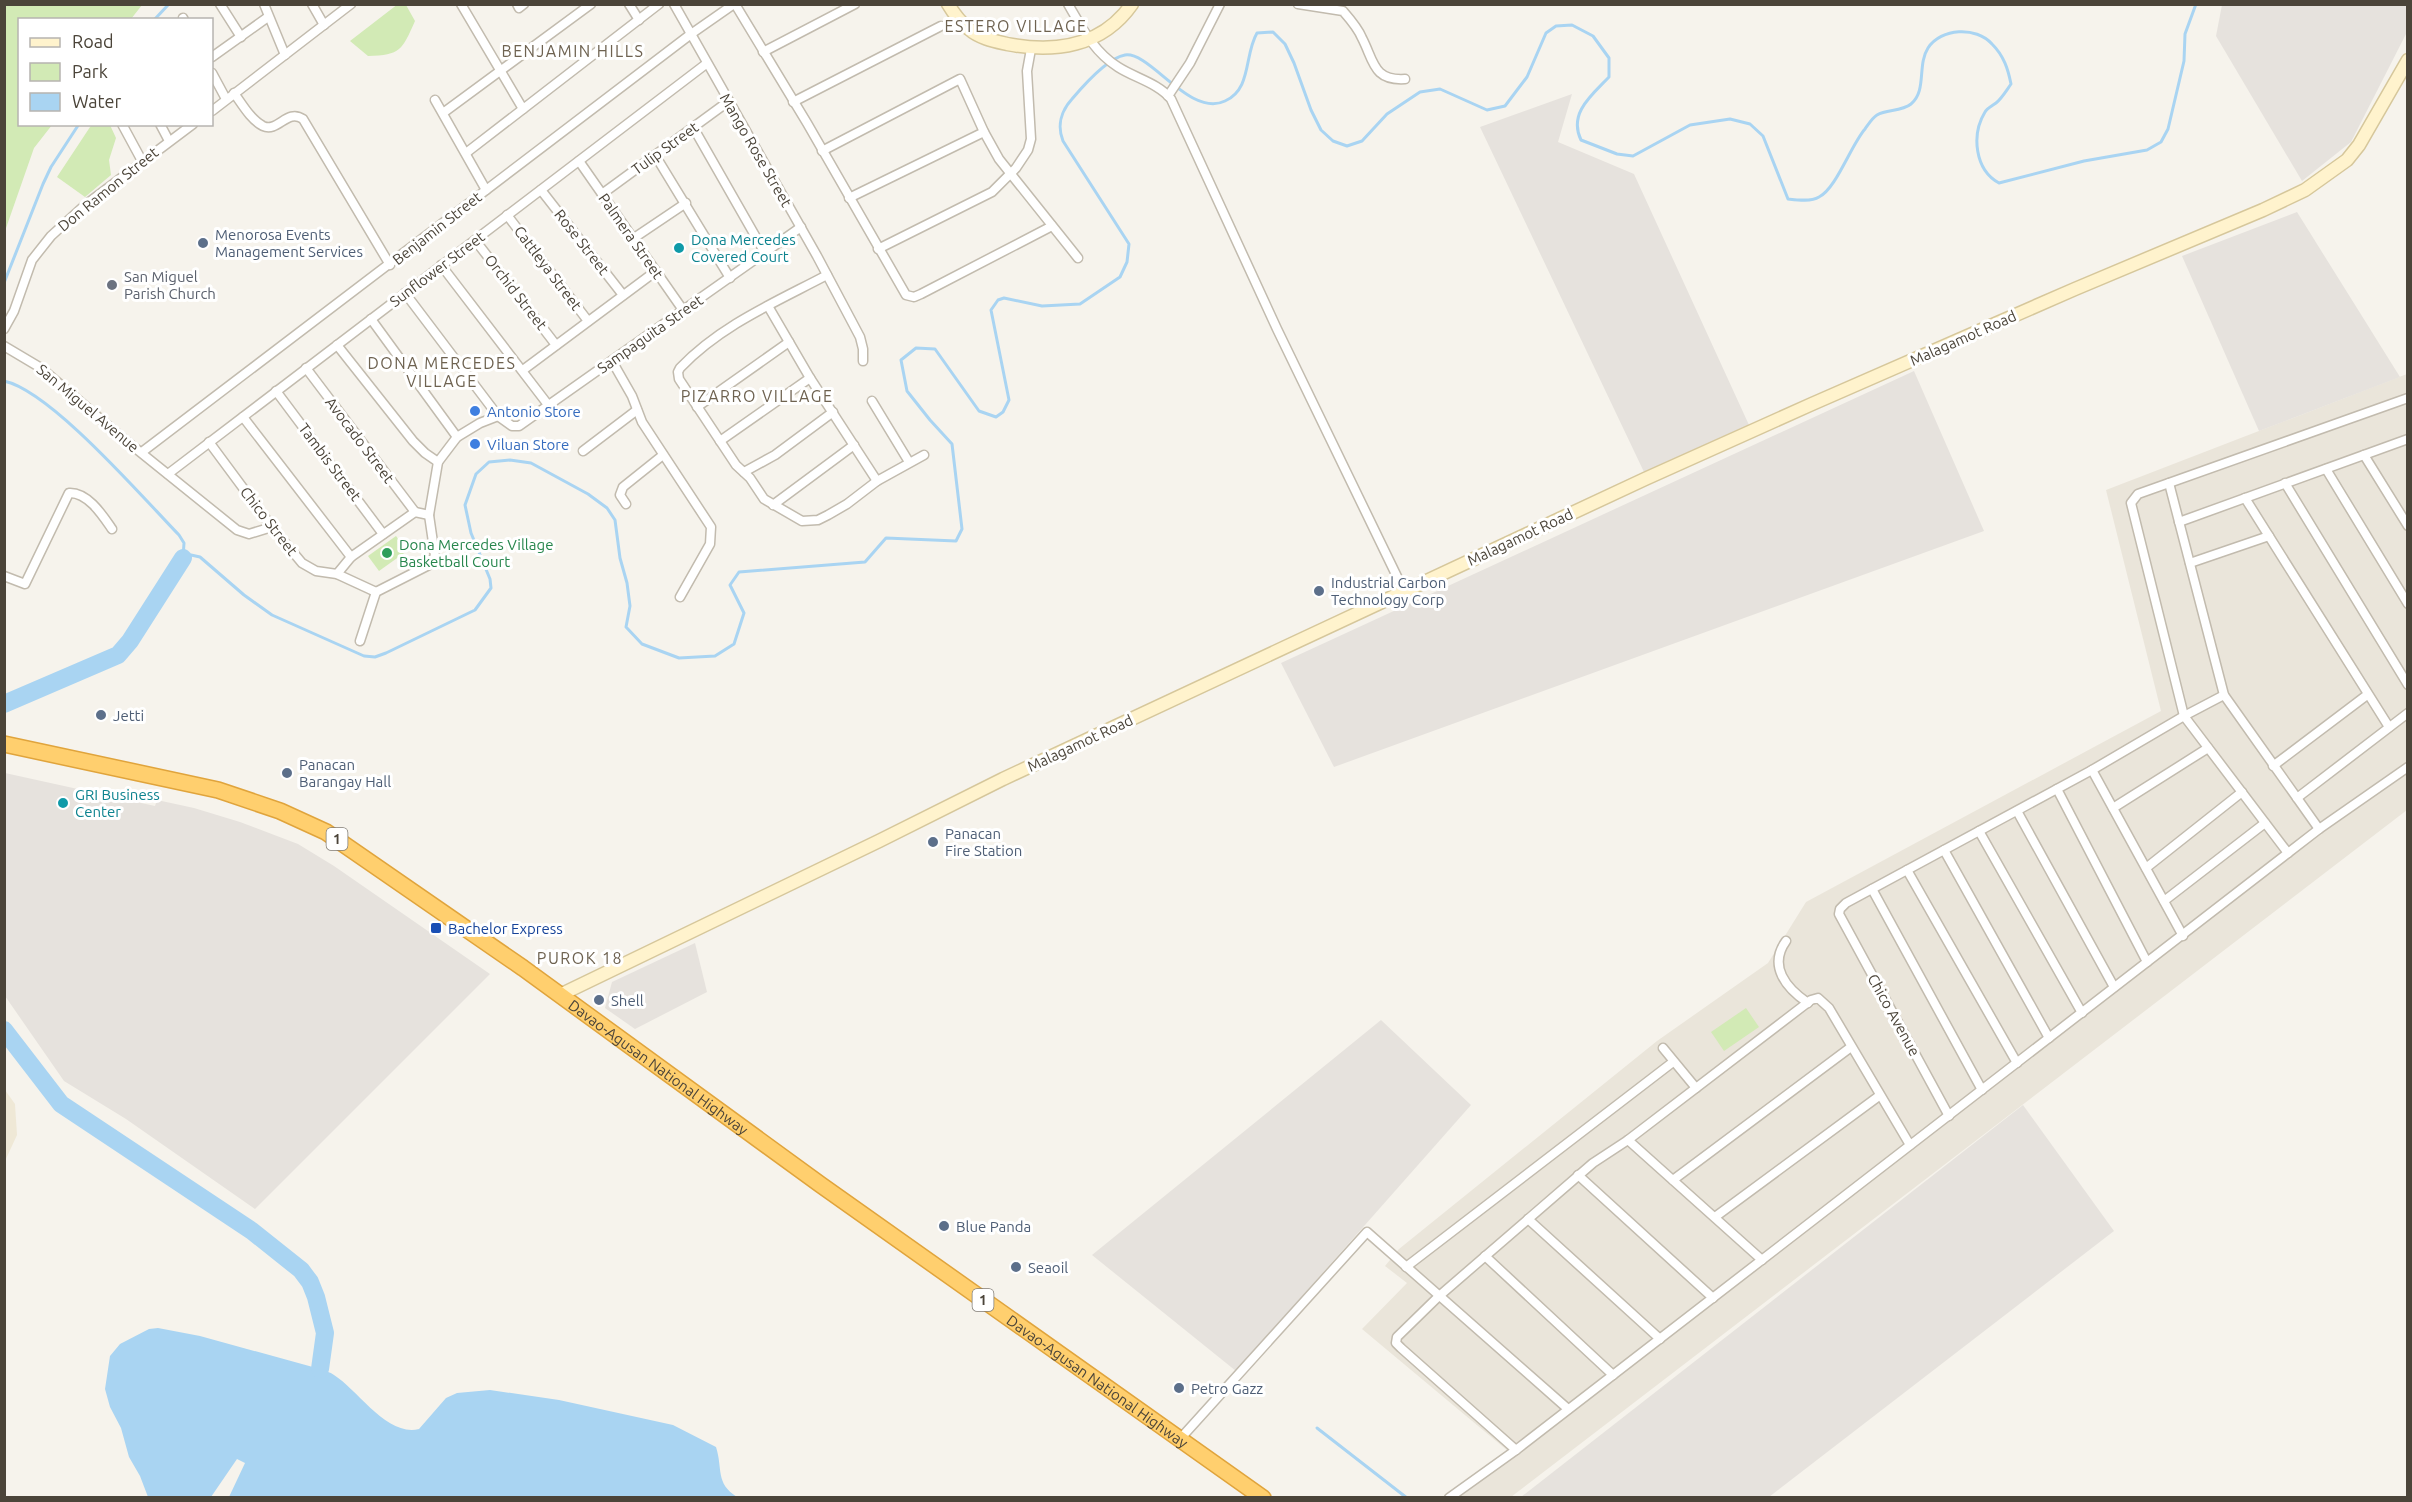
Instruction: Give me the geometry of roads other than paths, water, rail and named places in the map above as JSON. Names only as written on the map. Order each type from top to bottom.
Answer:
[{"type":"highway","name":"Davao-Agusan National Highway","points":[[4,744],[218,790],[305,821],[346,845],[560,995],[821,1185],[1263,1497]]},
{"type":"street","points":[[219,4],[241,37]]},
{"type":"street","points":[[264,4],[285,55]]},
{"type":"street","points":[[312,4],[324,25]]},
{"type":"street","points":[[213,110],[351,4]]},
{"type":"street","points":[[461,4],[523,109]]},
{"type":"street","points":[[443,113],[591,4]]},
{"type":"street","points":[[629,4],[639,20]]},
{"type":"street","points":[[466,153],[659,4]]},
{"type":"street","name":"Mango Rose Street","points":[[674,4],[706,64],[801,227],[860,337],[863,349],[862,361]]},
{"type":"street","points":[[734,4],[908,297],[914,297],[1052,226]]},
{"type":"street","name":"Benjamin Street","points":[[142,452],[691,34],[734,4]]},
{"type":"street","points":[[764,52],[855,4]]},
{"type":"street","points":[[948,4],[957,18],[970,31],[982,37],[1031,49],[1054,48],[1089,40],[1110,28],[1132,4]]},
{"type":"street","points":[[1068,4],[1089,40],[1107,59],[1117,67],[1169,94],[1297,371],[1404,591]]},
{"type":"street","points":[[1169,94],[1220,4]]},
{"type":"street","points":[[1298,4],[1344,8],[1362,37],[1376,69],[1387,78],[1405,79]]},
{"type":"street","points":[[213,56],[268,17]]},
{"type":"street","points":[[792,102],[941,26]]},
{"type":"street","points":[[879,249],[992,192],[1010,175],[1030,144],[1027,71],[1031,49]]},
{"type":"street","name":"Malagamot Road","points":[[560,995],[879,841],[1003,778],[1404,591],[1801,409],[2305,190],[2347,160],[2359,146],[2408,60]]},
{"type":"street","name":"Sunflower Street","points":[[168,474],[706,64]]},
{"type":"street","points":[[213,75],[226,99]]},
{"type":"street","points":[[822,151],[960,79],[984,132],[1010,175],[1078,258]]},
{"type":"street","points":[[234,93],[251,116],[264,126],[272,127],[292,116],[303,119],[390,265]]},
{"type":"street","points":[[435,100],[486,190]]},
{"type":"street","name":"Tulip Street","points":[[602,194],[729,101]]},
{"type":"street","points":[[123,126],[142,161]]},
{"type":"street","points":[[161,126],[169,141]]},
{"type":"street","name":"Don Ramon Street","points":[[4,329],[38,250],[69,219],[190,126]]},
{"type":"street","points":[[693,127],[765,253]]},
{"type":"street","points":[[849,198],[984,132]]},
{"type":"street","points":[[655,155],[730,278]]},
{"type":"street","name":"Palmera Street","points":[[579,161],[683,310]]},
{"type":"street","name":"Rose Street","points":[[541,190],[623,295]]},
{"type":"street","points":[[634,238],[686,203]]},
{"type":"street","name":"Cattleya Street","points":[[507,215],[588,321]]},
{"type":"street","name":"Sampaguita Street","points":[[498,416],[512,426],[519,426],[801,227]]},
{"type":"street","name":"Orchid Street","points":[[475,240],[556,345]]},
{"type":"street","points":[[441,266],[549,406]]},
{"type":"street","points":[[523,370],[656,271]]},
{"type":"street","points":[[827,275],[749,315],[717,336],[680,368],[679,379],[720,441],[764,499],[796,519],[808,522],[818,520],[847,504],[877,481],[924,455]]},
{"type":"street","points":[[360,641],[376,592],[433,561],[435,549],[429,515],[438,462],[458,437],[480,423],[498,416],[405,293]]},
{"type":"street","points":[[768,306],[810,378],[877,481]]},
{"type":"street","points":[[371,319],[458,437]]},
{"type":"street","points":[[697,407],[789,342]]},
{"type":"street","points":[[337,345],[412,441],[438,462]]},
{"type":"street","name":"San Miguel Avenue","points":[[4,346],[41,369],[237,530],[249,534],[272,527]]},
{"type":"street","points":[[612,361],[633,396],[642,422],[707,519],[712,535],[710,543],[680,597]]},
{"type":"street","name":"Avocado Street","points":[[306,369],[415,512]]},
{"type":"street","points":[[720,441],[810,378]]},
{"type":"street","name":"Tambis Street","points":[[276,391],[383,534]]},
{"type":"street","points":[[2288,853],[2184,716],[2131,503],[2138,494],[2408,398]]},
{"type":"street","points":[[872,401],[909,462]]},
{"type":"street","points":[[583,451],[637,410]]},
{"type":"street","points":[[744,472],[775,455],[833,412]]},
{"type":"street","points":[[243,417],[351,557]]},
{"type":"street","points":[[2179,522],[2406,441]]},
{"type":"street","name":"Chico Street","points":[[209,442],[272,527],[302,563],[316,571],[337,574],[376,592]]},
{"type":"street","points":[[773,505],[854,445]]},
{"type":"street","points":[[626,504],[620,495],[623,487],[663,455]]},
{"type":"street","points":[[2364,455],[2408,526]]},
{"type":"street","points":[[2326,469],[2408,604]]},
{"type":"street","points":[[2169,483],[2224,695],[2319,829]]},
{"type":"street","points":[[2285,483],[2408,685]]},
{"type":"street","points":[[4,576],[25,584],[69,493],[95,506],[112,529]]},
{"type":"street","points":[[2245,498],[2389,727]]},
{"type":"street","points":[[337,574],[351,557],[415,512],[429,515]]},
{"type":"street","points":[[2190,563],[2269,536]]},
{"type":"street","points":[[1982,1090],[1872,889],[2092,770],[2224,695]]},
{"type":"street","points":[[2273,766],[2367,695]]},
{"type":"street","points":[[2297,798],[2408,713]]},
{"type":"street","points":[[2113,808],[2208,748]]},
{"type":"street","points":[[1449,1497],[1516,1450],[2319,829],[2408,767]]},
{"type":"street","points":[[2092,770],[2183,936]]},
{"type":"street","points":[[2057,789],[2147,962]]},
{"type":"street","points":[[2146,868],[2242,792]]},
{"type":"street","points":[[2017,811],[2114,987]]},
{"type":"street","points":[[2164,901],[2265,823]]},
{"type":"street","points":[[1979,831],[2082,1012]]},
{"type":"street","points":[[1944,850],[2049,1038]]},
{"type":"street","points":[[1907,870],[2017,1063]]},
{"type":"street","name":"Chico Avenue","points":[[1872,889],[1842,906],[1839,914],[1949,1116]]},
{"type":"street","points":[[1786,941],[1779,951],[1777,962],[1788,987],[1808,1003]]},
{"type":"street","points":[[1516,1450],[1395,1342],[1401,1331],[1438,1297],[1578,1175],[1628,1140],[1814,998],[1823,1001],[1910,1145]]},
{"type":"street","points":[[1673,1180],[1851,1047]]},
{"type":"street","points":[[1663,1048],[1695,1088]]},
{"type":"street","points":[[1406,1267],[1673,1062]]},
{"type":"street","points":[[1715,1218],[1880,1096]]},
{"type":"street","points":[[1628,1140],[1762,1260]]},
{"type":"street","points":[[1578,1175],[1713,1298]]},
{"type":"street","points":[[1527,1219],[1660,1339]]},
{"type":"street","points":[[1180,1439],[1367,1232],[1438,1297],[1568,1409]]},
{"type":"street","points":[[1485,1256],[1613,1375]]},
{"type":"water","points":[[158,1328],[200,1336],[329,1372],[343,1382],[373,1411],[396,1426],[407,1430],[419,1429],[446,1398],[457,1393],[490,1390],[559,1400],[673,1425],[716,1447],[725,1486],[737,1497],[229,1497],[245,1463],[237,1459],[211,1497],[148,1497],[129,1457],[121,1428],[110,1407],[105,1389],[110,1356],[120,1344],[149,1329]]},
{"type":"waterway","points":[[156,18],[169,4]]},
{"type":"waterway","points":[[4,381],[24,389],[46,404],[96,448],[179,535],[184,543],[183,558],[191,555],[200,557],[244,595],[272,615],[364,656],[375,657],[386,653],[475,610],[491,588],[490,579],[471,533],[465,505],[476,474],[489,462],[510,460],[531,463],[588,494],[607,508],[615,520],[620,558],[627,583],[630,606],[626,627],[642,644],[679,658],[715,656],[734,644],[744,613],[730,585],[739,572],[865,562],[886,538],[956,541],[962,529],[952,444],[907,391],[901,360],[916,348],[935,349],[979,411],[996,417],[1003,412],[1009,400],[991,310],[998,300],[1004,298],[1042,306],[1080,304],[1120,277],[1127,262],[1129,244],[1063,141],[1060,130],[1061,119],[1068,104],[1096,73],[1118,57],[1125,55],[1135,57],[1185,93],[1212,104],[1234,96],[1244,80],[1257,33],[1273,32],[1285,44],[1321,130],[1333,141],[1347,146],[1362,141],[1387,114],[1420,92],[1440,89],[1487,110],[1505,106],[1527,77],[1546,33],[1556,26],[1572,25],[1593,36],[1609,58],[1609,77],[1589,98],[1577,121],[1581,140],[1617,154],[1633,156],[1690,125],[1730,119],[1750,124],[1763,136],[1788,199],[1808,200],[1816,199],[1831,185],[1873,118],[1881,113],[1903,108],[1916,99],[1928,48],[1941,36],[1950,33],[1968,32],[1985,38],[2000,53],[2005,63],[2011,84],[2000,99],[1985,112],[1977,141],[1980,161],[1991,177],[1999,183],[2084,161],[2147,150],[2161,142],[2168,129],[2184,61],[2185,34],[2196,4]]},
{"type":"waterway","points":[[4,283],[43,184],[51,167],[78,126]]},
{"type":"waterway","points":[[4,704],[118,655],[130,641],[183,558]]},
{"type":"waterway","points":[[4,1030],[61,1104],[252,1231],[301,1270],[310,1282],[316,1297],[325,1333],[320,1369]]},
{"type":"waterway","points":[[1317,1428],[1407,1498]]},
{"type":"place","name":"Menorosa Events Management Services","points":[[203,243]]},
{"type":"place","name":"Dona Mercedes Covered Court","points":[[679,248]]},
{"type":"place","name":"San Miguel Parish Church","points":[[112,285]]},
{"type":"place","name":"Antonio Store","points":[[475,411]]},
{"type":"place","name":"Viluan Store","points":[[475,444]]},
{"type":"place","name":"Dona Mercedes Village Basketball Court","points":[[387,553]]},
{"type":"place","name":"Industrial Carbon Technology Corp","points":[[1319,591]]},
{"type":"place","name":"Jetti","points":[[101,715]]},
{"type":"place","name":"Panacan Barangay Hall","points":[[287,773]]},
{"type":"place","name":"GRI Business Center","points":[[63,803]]},
{"type":"place","name":"Panacan Fire Station","points":[[933,842]]},
{"type":"place","name":"Bachelor Express","points":[[436,928]]},
{"type":"place","name":"Shell","points":[[599,1000]]},
{"type":"place","name":"Blue Panda","points":[[944,1226]]},
{"type":"place","name":"Seaoil","points":[[1016,1267]]},
{"type":"place","name":"Petro Gazz","points":[[1179,1388]]},
{"type":"district","name":"ESTERO VILLAGE","points":[[1016,26]]},
{"type":"district","name":"BENJAMIN HILLS","points":[[573,51]]},
{"type":"district","name":"DONA MERCEDES VILLAGE","points":[[442,372]]},
{"type":"district","name":"PIZARRO VILLAGE","points":[[757,396]]},
{"type":"district","name":"PUROK 18","points":[[580,958]]}]
